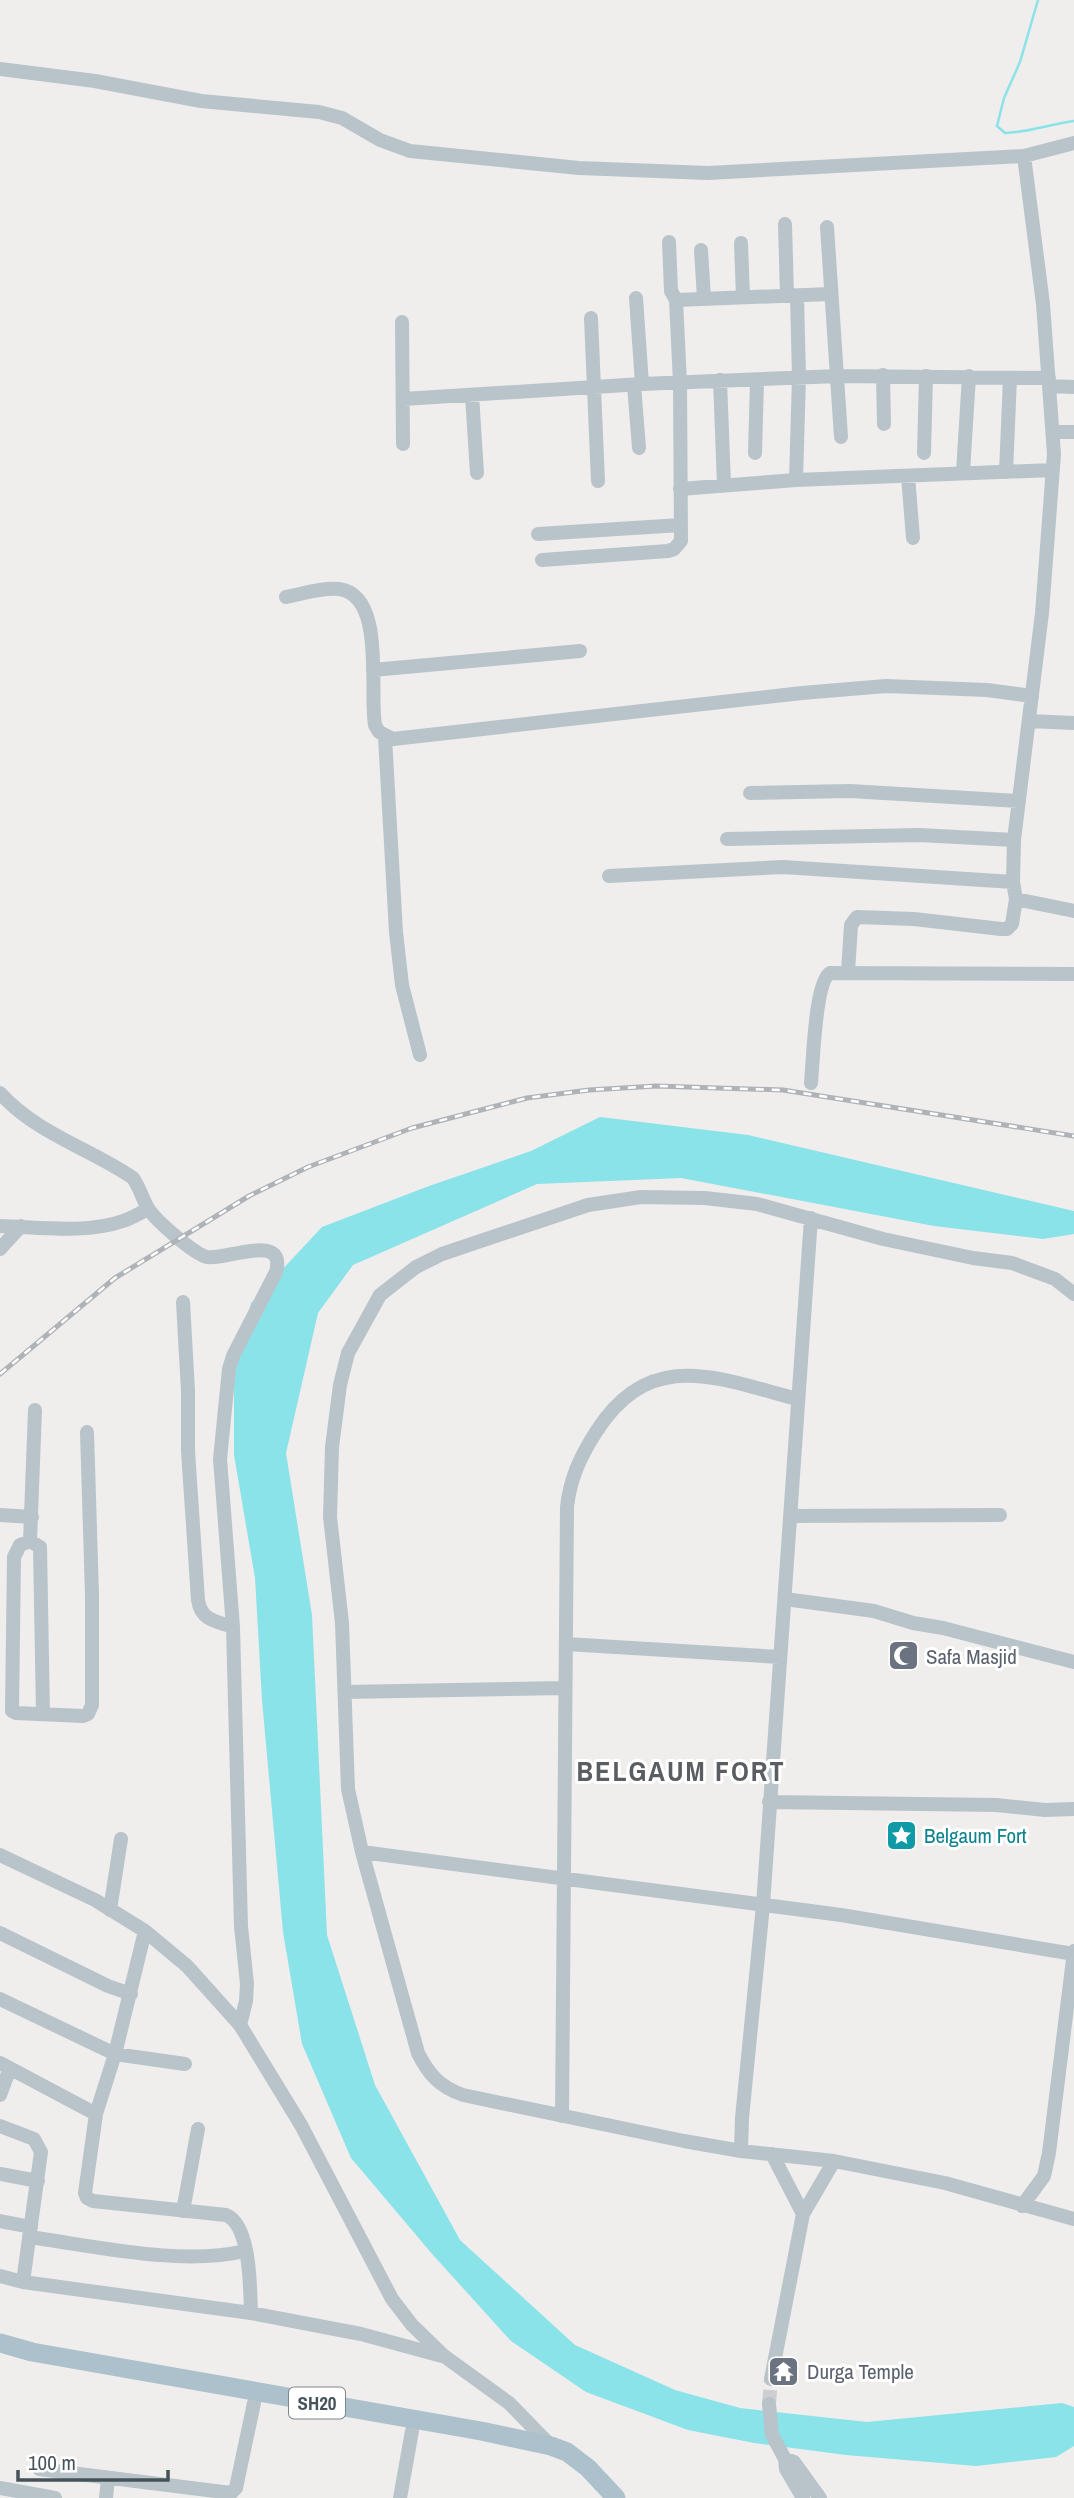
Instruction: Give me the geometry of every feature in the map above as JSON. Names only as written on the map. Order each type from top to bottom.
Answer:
[{"type":"main road","name":"SH20","points":[[0,2343],[32,2352],[481,2431],[581,2461],[616,2498]]},
{"type":"main road","name":"SH20","points":[[0,2355],[412,2431],[554,2452],[603,2498]]},
{"type":"street","points":[[0,69],[95,81],[201,101],[319,112],[342,118],[380,140],[410,151],[579,168],[708,173],[1024,156],[1074,143]]},
{"type":"street","points":[[848,972],[851,925],[857,917],[914,919],[1007,929],[1012,924],[1016,899],[1013,882],[1014,840],[1042,614],[1054,432],[1043,304],[1024,156]]},
{"type":"street","points":[[785,224],[799,377],[796,480]]},
{"type":"street","points":[[827,227],[841,437]]},
{"type":"street","points":[[542,560],[674,550],[681,541],[680,383],[676,300],[671,291],[668,242]]},
{"type":"street","points":[[741,243],[743,297]]},
{"type":"street","points":[[701,250],[704,298]]},
{"type":"street","points":[[676,300],[830,294]]},
{"type":"street","points":[[636,298],[639,447]]},
{"type":"street","points":[[591,318],[598,481]]},
{"type":"street","points":[[402,322],[403,444]]},
{"type":"street","points":[[403,399],[638,384],[883,375],[1010,378],[1074,387]]},
{"type":"street","points":[[883,375],[884,424]]},
{"type":"street","points":[[924,453],[926,376]]},
{"type":"street","points":[[963,472],[968,376]]},
{"type":"street","points":[[1006,472],[1010,378]]},
{"type":"street","points":[[720,380],[724,485]]},
{"type":"street","points":[[755,453],[757,381]]},
{"type":"street","points":[[472,395],[477,472]]},
{"type":"street","points":[[1054,432],[1074,432]]},
{"type":"street","points":[[680,489],[796,480],[1053,470]]},
{"type":"street","points":[[908,476],[913,538]]},
{"type":"street","points":[[538,534],[681,525]]},
{"type":"street","points":[[286,597],[335,589],[353,594],[360,600],[366,609],[370,628],[373,715],[379,732],[385,737],[403,739],[802,693],[886,686],[987,690],[1032,696]]},
{"type":"street","points":[[373,670],[580,651]]},
{"type":"street","points":[[1029,721],[1074,723]]},
{"type":"street","points":[[385,737],[396,932],[402,985],[420,1055]]},
{"type":"street","points":[[751,793],[850,791],[1019,801]]},
{"type":"street","points":[[727,839],[919,835],[1014,840]]},
{"type":"street","points":[[609,876],[783,867],[1013,882]]},
{"type":"street","points":[[1016,899],[1074,911]]},
{"type":"street","points":[[811,1083],[815,1022],[824,977],[830,973],[1074,974]]},
{"type":"street","points":[[0,1093],[13,1108],[44,1130],[133,1178],[140,1187],[148,1209],[202,1256],[220,1258],[265,1250],[273,1253],[277,1260],[276,1272],[233,1356],[225,1391],[220,1459],[233,1627],[241,1926],[247,1984],[240,2025]]},
{"type":"street","points":[[1074,1294],[1055,1279],[1012,1263],[973,1258],[883,1239],[757,1205],[705,1198],[640,1197],[588,1205],[442,1254],[416,1267],[380,1296],[348,1353],[340,1385],[332,1447],[331,1517],[342,1623],[348,1789],[362,1852],[418,2053],[426,2070],[437,2082],[451,2091],[562,2116],[741,2151],[834,2161],[944,2183],[1074,2219]]},
{"type":"street","points":[[0,1226],[102,1226],[122,1221],[148,1209]]},
{"type":"street","points":[[741,2151],[763,1905],[811,1218]]},
{"type":"street","points":[[0,1249],[21,1226]]},
{"type":"street","points":[[183,1302],[188,1451],[200,1610],[209,1620],[233,1627]]},
{"type":"street","points":[[562,2116],[565,1688],[569,1489],[573,1473],[605,1417],[635,1389],[656,1379],[695,1375],[797,1399]]},
{"type":"street","points":[[30,1541],[35,1410]]},
{"type":"street","points":[[30,1541],[20,1545],[14,1558],[6,1710],[16,1713],[83,1716],[88,1714],[92,1705],[87,1432]]},
{"type":"street","points":[[0,1515],[32,1517]]},
{"type":"street","points":[[790,1516],[1000,1515]]},
{"type":"street","points":[[30,1541],[40,1547],[41,1553],[43,1714]]},
{"type":"street","points":[[785,1599],[874,1611],[1074,1662]]},
{"type":"street","points":[[566,1644],[780,1657]]},
{"type":"street","points":[[345,1692],[565,1688]]},
{"type":"street","points":[[769,1802],[1074,1809]]},
{"type":"street","points":[[110,1910],[121,1839]]},
{"type":"street","points":[[362,1852],[841,1915],[1074,1953],[1049,2153],[1044,2176],[1022,2206]]},
{"type":"street","points":[[0,1855],[110,1910],[145,1931],[187,1966],[240,2025],[301,2124],[392,2299],[412,2325],[444,2356],[509,2403],[554,2452]]},
{"type":"street","points":[[145,1931],[115,2054],[96,2114],[85,2193],[93,2201],[233,2218],[238,2224],[250,2276],[251,2313]]},
{"type":"street","points":[[0,1933],[107,1986],[131,1994]]},
{"type":"street","points":[[0,1999],[115,2054],[185,2064]]},
{"type":"street","points":[[0,2095],[5,2065],[96,2114]]},
{"type":"street","points":[[0,2126],[34,2139],[41,2152],[23,2282]]},
{"type":"street","points":[[183,2211],[198,2129]]},
{"type":"street","points":[[772,2154],[803,2214]]},
{"type":"street","points":[[771,2379],[803,2214],[834,2161]]},
{"type":"street","points":[[0,2174],[38,2181]]},
{"type":"street","points":[[0,2221],[30,2232],[179,2256],[214,2257],[245,2251]]},
{"type":"street","points":[[0,2276],[23,2282],[251,2313],[361,2334],[444,2356]]},
{"type":"street","points":[[39,2469],[231,2493],[236,2488],[254,2403]]},
{"type":"street","points":[[769,2407],[772,2435],[785,2459],[786,2469],[803,2498]]},
{"type":"street","points":[[400,2498],[412,2431]]},
{"type":"street","points":[[785,2459],[794,2462],[820,2498]]},
{"type":"street","points":[[106,2498],[108,2479]]},
{"type":"street","points":[[0,2488],[55,2498]]},
{"type":"water","points":[[600,1117],[748,1135],[1074,1211],[1074,1234],[1043,1239],[934,1226],[681,1178],[537,1184],[353,1265],[318,1313],[286,1453],[312,1615],[327,1935],[375,2085],[460,2240],[575,2345],[675,2390],[740,2408],[867,2422],[1062,2403],[1074,2407],[1074,2446],[1056,2457],[976,2466],[846,2455],[754,2443],[688,2430],[586,2392],[511,2341],[433,2255],[351,2158],[302,2044],[283,1932],[262,1700],[255,1578],[234,1455],[234,1378],[251,1303],[322,1227],[531,1151]]},
{"type":"waterway","points":[[1038,0],[997,126],[1005,133],[1074,121]]},
{"type":"tunnel","points":[[769,2404],[771,2379]]},
{"type":"railway","points":[[0,1374],[115,1278],[249,1196],[308,1167],[412,1128],[527,1098],[589,1090],[656,1086],[783,1090],[1074,1136]]},
{"type":"place","name":"Safa Masjid","points":[[903,1656]]},
{"type":"place","name":"Belgaum Fort","points":[[901,1835]]},
{"type":"place","name":"Durga Temple","points":[[784,2371]]},
{"type":"district","name":"BELGAUM FORT","points":[[681,1771]]}]
